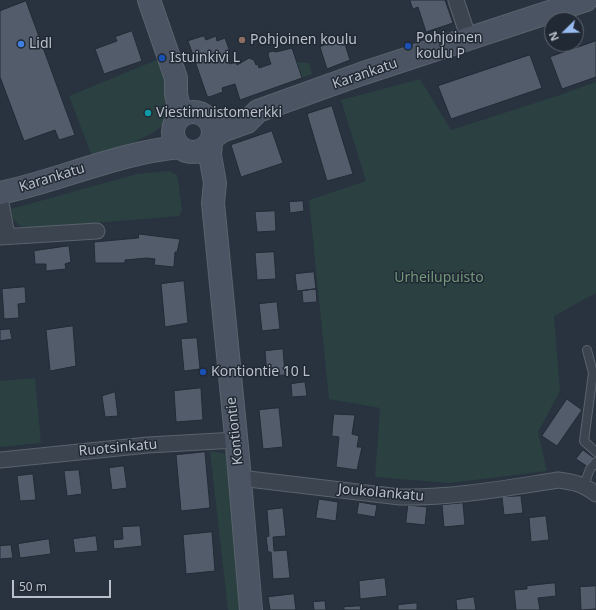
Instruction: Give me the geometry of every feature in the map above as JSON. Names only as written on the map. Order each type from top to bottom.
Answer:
[{"type":"street","points":[[149,0],[176,78],[184,89],[197,126]]},
{"type":"street","points":[[456,0],[469,39]]},
{"type":"street","name":"Karankatu","points":[[0,193],[20,189],[127,156],[197,126],[222,131],[247,122],[258,111],[361,74],[586,0]]},
{"type":"street","name":"Karankatu","points":[[127,156],[185,149],[202,151],[197,126]]},
{"type":"street","name":"Kontiontie","points":[[213,203],[203,187],[195,160],[177,143],[174,135],[197,126],[210,155],[215,184],[213,203],[252,610]]},
{"type":"street","points":[[0,197],[4,236],[97,231]]},
{"type":"street","name":"Ruotsinkatu","points":[[0,460],[148,445],[236,440]]},
{"type":"street","name":"Joukolankatu","points":[[240,478],[400,497],[425,498],[450,496],[558,480],[583,487]]},
{"type":"lane","points":[[587,350],[593,373],[584,441],[596,452]]},
{"type":"lane","points":[[583,487],[590,469],[596,462]]},
{"type":"green space","points":[[159,59],[174,103],[169,120],[154,132],[143,138],[93,159],[69,96]]},
{"type":"green space","points":[[296,62],[309,63],[312,73],[302,78]]},
{"type":"green space","name":"Urheilupuisto","points":[[420,79],[451,130],[596,82],[596,293],[554,316],[560,391],[538,432],[547,471],[450,483],[375,477],[380,408],[329,399],[309,200],[366,181],[341,100]]},
{"type":"green space","points":[[169,171],[177,175],[178,179],[182,210],[179,216],[34,228],[20,226],[13,219],[11,209],[137,174]]},
{"type":"green space","points":[[35,378],[41,443],[0,447],[0,381]]},
{"type":"green space","points":[[210,451],[227,454],[245,610],[228,610]]},
{"type":"building","points":[[410,0],[445,0],[453,23],[426,32],[418,7],[413,9]]},
{"type":"building","name":"Lidl","points":[[26,1],[75,135],[59,140],[55,130],[24,141],[0,77],[0,11]]},
{"type":"building","points":[[132,31],[142,61],[104,74],[95,49],[117,41],[115,37]]},
{"type":"building","points":[[204,36],[206,40],[216,36],[217,41],[225,38],[230,52],[226,54],[230,64],[236,62],[237,65],[249,58],[254,60],[256,65],[258,64],[259,68],[271,64],[268,55],[269,52],[292,48],[302,78],[240,100],[235,84],[222,88],[223,92],[209,97],[207,96],[188,41]]},
{"type":"building","points":[[343,38],[350,60],[327,69],[320,47]]},
{"type":"building","points":[[596,41],[596,77],[562,89],[550,57],[564,52],[584,52],[584,45]]},
{"type":"building","points":[[530,55],[542,88],[451,119],[438,86]]},
{"type":"building","points":[[332,106],[353,174],[327,181],[307,114]]},
{"type":"building","points":[[272,131],[283,163],[241,177],[231,145]]},
{"type":"building","points":[[303,201],[304,211],[290,213],[289,202]]},
{"type":"building","points":[[275,211],[276,231],[257,232],[255,212]]},
{"type":"building","points":[[139,234],[180,239],[177,252],[175,252],[174,267],[154,265],[155,259],[147,258],[125,260],[125,263],[95,263],[94,242],[138,238]]},
{"type":"building","points":[[69,246],[71,262],[65,264],[66,269],[46,271],[46,264],[35,264],[34,251]]},
{"type":"building","points":[[274,252],[276,279],[257,280],[255,253]]},
{"type":"building","points":[[314,272],[316,289],[297,291],[295,274]]},
{"type":"building","points":[[184,281],[188,323],[165,327],[161,284]]},
{"type":"building","points":[[25,287],[26,303],[18,304],[19,318],[4,319],[2,289]]},
{"type":"building","points":[[316,289],[317,302],[303,303],[302,291]]},
{"type":"building","points":[[277,302],[280,329],[262,331],[259,304]]},
{"type":"building","points":[[73,326],[76,366],[50,371],[46,330]]},
{"type":"building","points":[[10,329],[12,339],[0,341],[0,330]]},
{"type":"building","points":[[197,338],[200,369],[184,371],[181,339]]},
{"type":"building","points":[[283,349],[285,375],[267,376],[265,351]]},
{"type":"building","points":[[305,382],[307,396],[292,397],[291,384]]},
{"type":"building","points":[[201,388],[203,420],[176,422],[174,391]]},
{"type":"building","points":[[115,392],[118,416],[105,417],[102,396]]},
{"type":"building","points":[[567,399],[582,410],[557,446],[542,436]]},
{"type":"building","points":[[279,408],[283,447],[263,449],[259,410]]},
{"type":"building","points":[[334,414],[355,415],[352,434],[359,436],[357,447],[362,447],[357,470],[336,467],[339,437],[332,436]]},
{"type":"building","points":[[583,450],[594,458],[588,467],[576,459]]},
{"type":"building","points":[[205,452],[210,508],[181,511],[176,455]]},
{"type":"building","points":[[124,466],[127,488],[112,490],[109,468]]},
{"type":"building","points":[[79,470],[82,494],[67,496],[64,471]]},
{"type":"building","points":[[33,474],[36,500],[20,501],[17,476]]},
{"type":"building","points":[[521,496],[523,513],[504,515],[502,497]]},
{"type":"building","points":[[319,499],[338,502],[336,521],[316,518]]},
{"type":"building","points":[[359,502],[377,505],[375,517],[357,514]]},
{"type":"building","points":[[463,503],[465,525],[444,527],[442,505]]},
{"type":"building","points":[[408,505],[427,507],[425,525],[406,523]]},
{"type":"building","points":[[283,508],[286,536],[273,537],[274,551],[287,550],[290,578],[273,579],[271,552],[268,552],[266,537],[269,536],[267,510]]},
{"type":"building","points":[[546,516],[549,540],[531,542],[529,518]]},
{"type":"building","points":[[140,526],[142,546],[114,549],[113,540],[123,539],[122,527]]},
{"type":"building","points":[[212,532],[215,571],[186,574],[183,535]]},
{"type":"building","points":[[96,536],[98,551],[75,553],[73,539]]},
{"type":"building","points":[[49,539],[51,554],[20,558],[18,544]]},
{"type":"building","points":[[11,545],[13,558],[0,559],[0,546]]},
{"type":"building","points":[[385,578],[387,596],[360,599],[359,581]]},
{"type":"building","points":[[555,583],[556,596],[538,598],[540,610],[516,610],[514,590],[527,589],[527,586]]},
{"type":"building","points":[[596,586],[596,609],[581,610],[580,587]]},
{"type":"building","points":[[294,594],[296,610],[270,610],[268,597]]},
{"type":"building","points":[[474,597],[476,610],[457,610],[456,600]]},
{"type":"building","points":[[325,601],[326,610],[314,610],[313,602]]},
{"type":"building","points":[[417,603],[417,610],[398,610],[398,605]]},
{"type":"building","points":[[360,606],[361,610],[344,610],[344,607]]},
{"type":"place","name":"Pohjoinen koulu","points":[[242,40]]},
{"type":"place","name":"Lidl","points":[[21,44]]},
{"type":"place","name":"Pohjoinen koulu P","points":[[408,46]]},
{"type":"place","name":"Istuinkivi L","points":[[162,58]]},
{"type":"place","name":"Viestimuistomerkki","points":[[148,113]]},
{"type":"place","name":"Kontiontie 10 L","points":[[203,372]]}]
